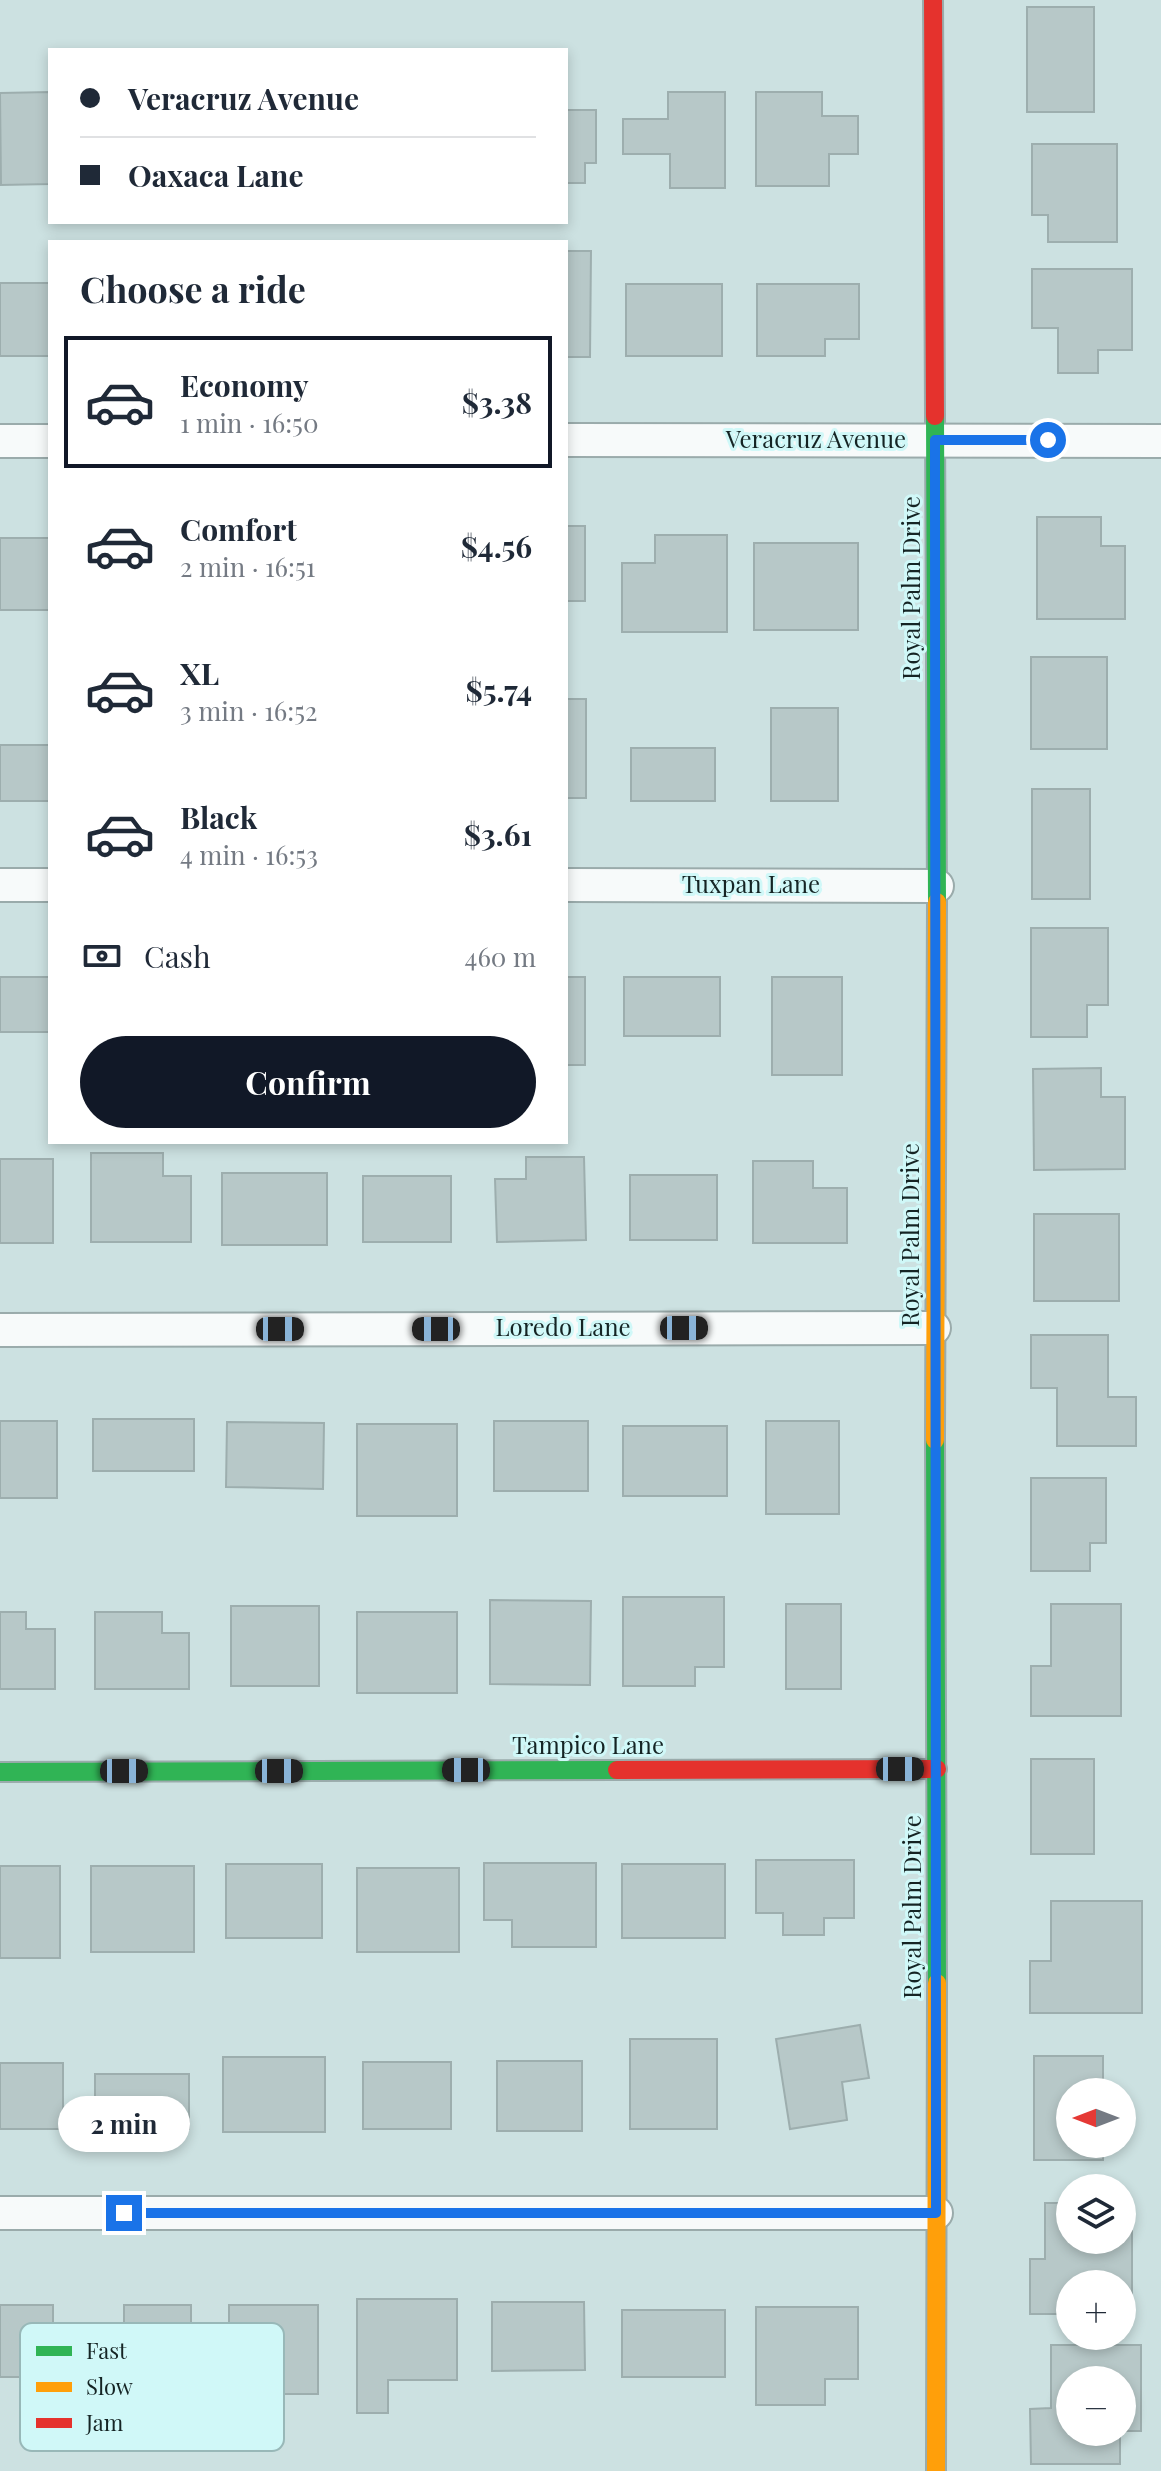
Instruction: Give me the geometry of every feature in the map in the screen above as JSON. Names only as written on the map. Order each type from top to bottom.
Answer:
[{"type":"street","points":[[924,0],[933,0]]},
{"type":"street","name":"Royal Palm Drive","points":[[933,0],[937,886],[934,1328],[936,2471]]},
{"type":"street","name":"Veracruz Avenue","points":[[568,440],[1161,441]]},
{"type":"street","points":[[0,441],[48,441]]},
{"type":"street","points":[[0,885],[48,885]]},
{"type":"street","name":"Tuxpan Lane","points":[[568,885],[937,886]]},
{"type":"street","name":"Loredo Lane","points":[[0,1330],[934,1328]]},
{"type":"street","name":"Tampico Lane","points":[[0,1772],[937,1769]]},
{"type":"street","points":[[0,2213],[936,2213]]},
{"type":"building","points":[[1027,7],[1094,7],[1094,112],[1027,112]]},
{"type":"building","points":[[48,92],[48,184],[1,185],[0,93]]},
{"type":"building","points":[[668,92],[725,92],[725,188],[670,188],[670,154],[623,154],[623,119],[668,119]]},
{"type":"building","points":[[756,92],[822,92],[822,116],[858,116],[858,154],[829,154],[829,186],[756,186]]},
{"type":"building","points":[[568,110],[596,110],[596,163],[585,163],[585,183],[568,183]]},
{"type":"building","points":[[1032,144],[1117,144],[1117,242],[1048,242],[1048,215],[1032,215]]},
{"type":"building","points":[[568,251],[591,251],[590,357],[568,357]]},
{"type":"building","points":[[1032,269],[1132,269],[1132,350],[1098,350],[1098,373],[1058,373],[1058,328],[1032,328]]},
{"type":"building","points":[[0,283],[48,283],[48,356],[0,356]]},
{"type":"building","points":[[626,284],[722,284],[722,356],[626,356]]},
{"type":"building","points":[[757,284],[859,284],[859,339],[825,339],[825,356],[757,356]]},
{"type":"building","points":[[1037,517],[1101,517],[1101,546],[1125,546],[1125,619],[1037,619]]},
{"type":"building","points":[[568,526],[585,526],[585,601],[568,601]]},
{"type":"building","points":[[655,535],[727,535],[727,632],[622,632],[622,563],[655,563]]},
{"type":"building","points":[[0,538],[48,538],[48,610],[0,610]]},
{"type":"building","points":[[754,543],[858,543],[858,630],[754,630]]},
{"type":"building","points":[[1031,657],[1107,657],[1107,749],[1031,749]]},
{"type":"building","points":[[568,699],[586,699],[586,798],[568,798]]},
{"type":"building","points":[[771,708],[838,708],[838,801],[771,801]]},
{"type":"building","points":[[0,745],[48,745],[48,801],[0,801]]},
{"type":"building","points":[[631,748],[715,748],[715,801],[631,801]]},
{"type":"building","points":[[1032,789],[1090,789],[1090,899],[1032,899]]},
{"type":"building","points":[[1031,928],[1108,928],[1108,1005],[1087,1005],[1087,1037],[1031,1037]]},
{"type":"building","points":[[0,977],[48,977],[48,1032],[0,1032]]},
{"type":"building","points":[[568,977],[585,977],[585,1065],[568,1065]]},
{"type":"building","points":[[624,977],[720,977],[720,1036],[624,1036]]},
{"type":"building","points":[[772,977],[842,977],[842,1075],[772,1075]]},
{"type":"building","points":[[1101,1068],[1101,1097],[1125,1097],[1125,1169],[1034,1170],[1033,1069]]},
{"type":"building","points":[[91,1153],[163,1153],[163,1176],[191,1176],[191,1242],[91,1242]]},
{"type":"building","points":[[526,1157],[584,1157],[586,1240],[497,1242],[495,1179],[526,1179]]},
{"type":"building","points":[[0,1159],[53,1159],[53,1243],[0,1243]]},
{"type":"building","points":[[753,1161],[813,1161],[813,1188],[847,1188],[847,1243],[753,1243]]},
{"type":"building","points":[[222,1173],[327,1173],[327,1245],[222,1245]]},
{"type":"building","points":[[630,1175],[717,1175],[717,1240],[630,1240]]},
{"type":"building","points":[[363,1176],[451,1176],[451,1242],[363,1242]]},
{"type":"building","points":[[1034,1214],[1119,1214],[1119,1301],[1034,1301]]},
{"type":"building","points":[[1031,1335],[1108,1335],[1108,1397],[1136,1397],[1136,1446],[1057,1446],[1057,1388],[1031,1388]]},
{"type":"building","points":[[93,1419],[194,1419],[194,1471],[93,1471]]},
{"type":"building","points":[[0,1421],[57,1421],[57,1498],[0,1498]]},
{"type":"building","points":[[494,1421],[588,1421],[588,1491],[494,1491]]},
{"type":"building","points":[[766,1421],[839,1421],[839,1514],[766,1514]]},
{"type":"building","points":[[227,1422],[324,1423],[323,1489],[226,1487]]},
{"type":"building","points":[[357,1424],[457,1424],[457,1516],[357,1516]]},
{"type":"building","points":[[623,1426],[727,1426],[727,1496],[623,1496]]},
{"type":"building","points":[[1031,1478],[1106,1478],[1106,1543],[1090,1543],[1090,1571],[1031,1571]]},
{"type":"building","points":[[623,1597],[724,1597],[724,1667],[695,1667],[695,1686],[623,1686]]},
{"type":"building","points":[[490,1600],[591,1601],[590,1685],[490,1684]]},
{"type":"building","points":[[786,1604],[841,1604],[841,1689],[786,1689]]},
{"type":"building","points":[[1051,1604],[1121,1604],[1121,1716],[1031,1716],[1031,1666],[1051,1666]]},
{"type":"building","points":[[231,1606],[319,1606],[319,1686],[231,1686]]},
{"type":"building","points":[[0,1612],[26,1612],[26,1629],[55,1629],[55,1689],[0,1689]]},
{"type":"building","points":[[95,1612],[162,1612],[162,1633],[189,1633],[189,1689],[95,1689]]},
{"type":"building","points":[[357,1612],[457,1612],[457,1693],[357,1693]]},
{"type":"building","points":[[1031,1759],[1094,1759],[1094,1854],[1031,1854]]},
{"type":"building","points":[[756,1860],[854,1860],[854,1918],[824,1918],[824,1935],[783,1935],[783,1913],[756,1913]]},
{"type":"building","points":[[484,1863],[596,1863],[596,1947],[512,1947],[512,1920],[484,1920]]},
{"type":"building","points":[[226,1864],[322,1864],[322,1938],[226,1938]]},
{"type":"building","points":[[622,1864],[725,1864],[725,1938],[622,1938]]},
{"type":"building","points":[[0,1866],[60,1866],[60,1958],[0,1958]]},
{"type":"building","points":[[91,1866],[194,1866],[194,1952],[91,1952]]},
{"type":"building","points":[[357,1868],[459,1868],[459,1952],[357,1952]]},
{"type":"building","points":[[1051,1901],[1142,1901],[1142,2013],[1030,2013],[1030,1961],[1051,1961]]},
{"type":"building","points":[[860,2025],[869,2078],[842,2082],[847,2120],[790,2129],[776,2039]]},
{"type":"building","points":[[630,2039],[717,2039],[717,2129],[630,2129]]},
{"type":"building","points":[[1034,2056],[1103,2056],[1103,2078],[1056,2078],[1056,2158],[1103,2160],[1034,2160]]},
{"type":"building","points":[[223,2057],[325,2057],[325,2132],[223,2132]]},
{"type":"building","points":[[497,2061],[582,2061],[582,2131],[497,2131]]},
{"type":"building","points":[[363,2062],[451,2062],[451,2129],[363,2129]]},
{"type":"building","points":[[0,2063],[63,2063],[63,2129],[0,2129]]},
{"type":"building","points":[[95,2074],[189,2074],[189,2129],[95,2129]]},
{"type":"building","points":[[1045,2203],[1056,2203],[1056,2254],[1132,2254],[1132,2270],[1056,2270],[1056,2314],[1030,2314],[1030,2259],[1045,2259]]},
{"type":"building","points":[[357,2299],[457,2299],[457,2380],[388,2380],[388,2413],[357,2413]]},
{"type":"building","points":[[492,2302],[584,2302],[585,2370],[492,2371]]},
{"type":"building","points":[[0,2305],[53,2305],[53,2323],[20,2323],[20,2377],[0,2377]]},
{"type":"building","points":[[124,2305],[191,2305],[191,2323],[124,2323]]},
{"type":"building","points":[[229,2305],[318,2305],[318,2394],[284,2394],[284,2323],[229,2323]]},
{"type":"building","points":[[756,2307],[858,2307],[858,2379],[825,2379],[825,2405],[756,2405]]},
{"type":"building","points":[[622,2310],[725,2310],[725,2377],[622,2377]]},
{"type":"building","points":[[1051,2345],[1056,2345],[1056,2350],[1136,2350],[1136,2345],[1141,2345],[1141,2431],[1136,2431],[1136,2366],[1056,2366],[1056,2446],[1120,2446],[1120,2464],[1031,2464],[1030,2409],[1051,2408]]},
{"type":"traffic: fast","points":[[935,416],[937,902]]},
{"type":"traffic: fast","points":[[935,1440],[937,1983]]},
{"type":"traffic: fast","points":[[0,1772],[617,1770]]},
{"type":"traffic: slow","points":[[935,1440],[937,902]]},
{"type":"traffic: slow","points":[[936,2471],[937,1983]]},
{"type":"traffic: jam","points":[[933,0],[935,416]]},
{"type":"traffic: jam","points":[[617,1770],[937,1769]]},
{"type":"route","points":[[124,2213],[936,2213],[935,440],[1048,440]]}]
